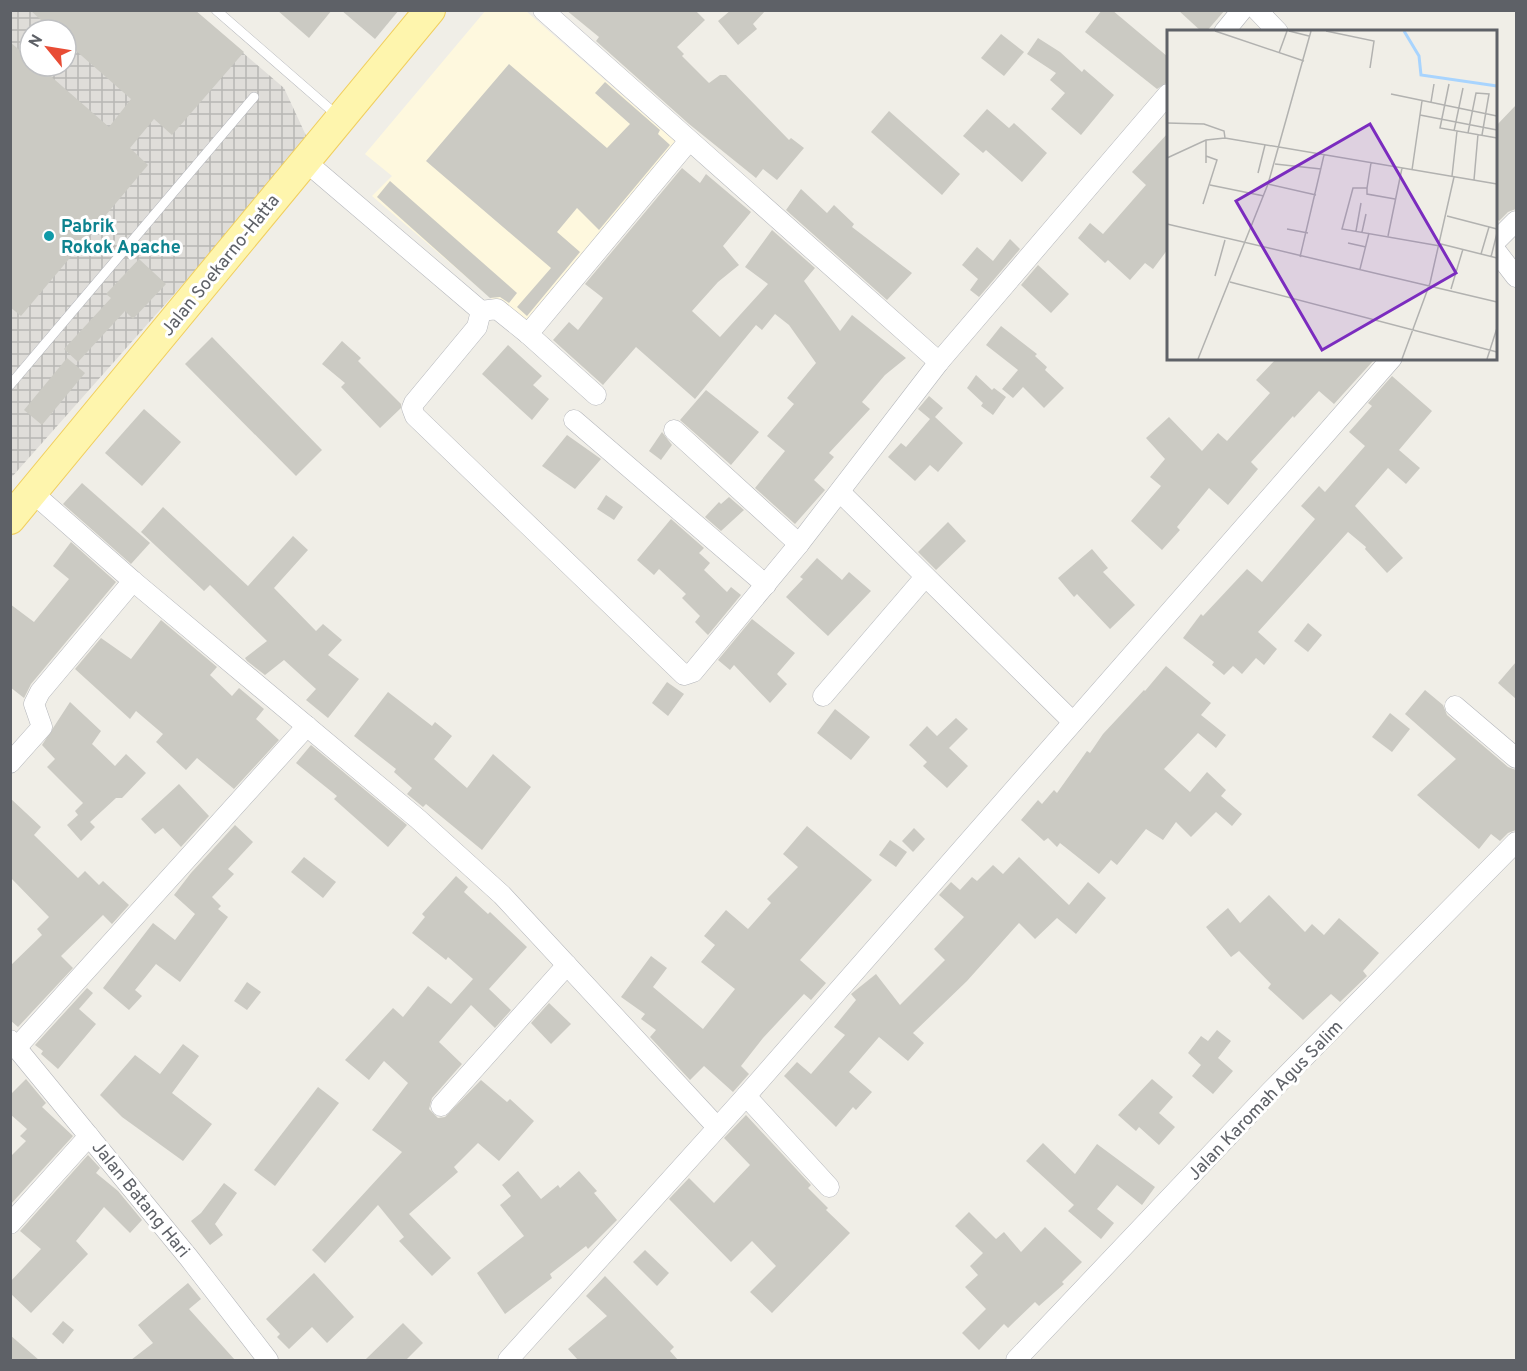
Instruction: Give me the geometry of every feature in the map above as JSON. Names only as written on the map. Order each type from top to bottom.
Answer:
[{"type":"main road","name":"Jalan Soekarno-Hatta","points":[[10,519],[430,10]]},
{"type":"street","points":[[543,10],[688,142],[939,362]]},
{"type":"street","points":[[1226,30],[1242,10]]},
{"type":"street","points":[[1257,10],[1276,30]]},
{"type":"street","points":[[481,311],[477,327],[414,403],[413,412],[684,675],[693,672],[766,585],[939,362],[1167,95]]},
{"type":"street","points":[[528,334],[688,142]]},
{"type":"street","points":[[305,161],[481,311],[496,309],[528,334],[596,395]]},
{"type":"street","points":[[1497,240],[1516,221]]},
{"type":"street","points":[[1497,252],[1516,277]]},
{"type":"street","points":[[508,1360],[746,1096],[1390,360]]},
{"type":"street","points":[[574,420],[766,585]]},
{"type":"street","points":[[674,430],[800,544]]},
{"type":"street","points":[[840,492],[1073,722]]},
{"type":"street","points":[[33,493],[133,581],[418,819],[502,895],[717,1127]]},
{"type":"street","points":[[823,696],[925,577]]},
{"type":"street","points":[[10,763],[42,727],[34,704],[40,692],[133,581]]},
{"type":"street","points":[[1455,705],[1516,758]]},
{"type":"street","points":[[14,1044],[307,726]]},
{"type":"street","name":"Jalan Karomah Agus Salim","points":[[1017,1360],[1270,1091],[1516,842]]},
{"type":"street","points":[[441,1106],[567,965]]},
{"type":"street","name":"Jalan Batang Hari","points":[[14,1044],[268,1360]]},
{"type":"street","points":[[746,1096],[829,1187]]},
{"type":"street","points":[[10,1224],[89,1136]]},
{"type":"lane","points":[[216,10],[340,118]]},
{"type":"lane","points":[[10,385],[254,97]]},
{"type":"shaded area","points":[[486,10],[526,11],[678,144],[526,328],[372,196],[392,176],[365,154]]},
{"type":"shaded area","name":"Pabrik Rokok Apache","points":[[11,11],[194,11],[284,88],[309,142],[11,478]]},
{"type":"building","name":"Pabrik Rokok Apache","points":[[30,10],[195,10],[244,52],[172,135],[154,119],[130,148],[148,165],[21,316],[10,307],[10,42],[18,49],[18,78],[53,78],[109,127],[131,99],[78,53],[78,18],[39,18]]},
{"type":"building","points":[[277,10],[332,10],[309,38]]},
{"type":"building","points":[[341,10],[399,10],[375,39]]},
{"type":"building","points":[[566,10],[695,10],[705,20],[677,47],[684,54],[682,56],[709,83],[720,75],[726,75],[789,140],[791,138],[804,148],[777,180],[763,169],[756,178],[689,124],[596,41],[599,37]]},
{"type":"building","points":[[731,10],[766,10],[753,24],[757,29],[738,45],[718,21]]},
{"type":"building","points":[[1102,10],[1112,10],[1167,56],[1167,83],[1157,89],[1085,32]]},
{"type":"building","points":[[1178,10],[1225,10],[1208,30],[1200,30]]},
{"type":"building","points":[[1001,34],[1024,52],[1004,76],[981,58]]},
{"type":"building","points":[[1038,38],[1060,52],[1082,72],[1084,69],[1114,95],[1081,135],[1051,109],[1065,93],[1050,80],[1056,73],[1027,54]]},
{"type":"building","points":[[509,64],[607,148],[630,124],[595,93],[605,82],[660,130],[658,134],[670,145],[599,230],[577,208],[557,232],[580,252],[527,316],[517,307],[551,268],[426,161]]},
{"type":"building","points":[[1516,105],[1516,209],[1508,212],[1499,221],[1497,218],[1497,125]]},
{"type":"building","points":[[987,109],[1009,128],[1014,123],[1047,153],[1022,182],[986,150],[983,153],[963,136]]},
{"type":"building","points":[[889,111],[960,174],[942,195],[871,132]]},
{"type":"building","points":[[1167,134],[1167,250],[1153,269],[1145,263],[1130,280],[1108,260],[1105,263],[1078,238],[1090,223],[1103,234],[1146,185],[1132,172]]},
{"type":"building","points":[[682,168],[700,183],[706,174],[751,212],[723,246],[739,265],[718,282],[692,311],[720,337],[768,284],[745,267],[772,230],[815,268],[804,281],[840,331],[852,315],[906,358],[885,375],[862,402],[870,409],[829,453],[834,457],[814,480],[825,490],[795,524],[755,488],[785,451],[767,436],[794,404],[787,398],[816,363],[789,325],[775,314],[762,330],[756,325],[695,399],[636,347],[603,385],[553,340],[569,322],[578,330],[603,298],[585,284]]},
{"type":"building","points":[[390,181],[517,293],[509,303],[500,297],[490,298],[377,197]]},
{"type":"building","points":[[801,189],[827,213],[834,205],[854,224],[852,227],[912,273],[887,300],[786,210]]},
{"type":"building","points":[[1010,239],[1020,249],[979,297],[970,290],[978,279],[962,265],[977,247],[993,261]]},
{"type":"building","points":[[139,259],[166,284],[133,319],[125,311],[78,362],[64,349],[111,298],[106,294]]},
{"type":"building","points":[[1038,265],[1069,294],[1051,313],[1021,285]]},
{"type":"building","points":[[1001,326],[1037,354],[1035,356],[1047,367],[1045,370],[1064,388],[1044,408],[1023,387],[1013,398],[1002,389],[1018,370],[986,345]]},
{"type":"building","points":[[212,337],[322,450],[296,476],[185,364]]},
{"type":"building","points":[[342,341],[361,358],[358,361],[401,404],[401,408],[380,428],[341,387],[345,383],[322,364]]},
{"type":"building","points":[[508,345],[542,376],[533,385],[549,399],[532,420],[482,374]]},
{"type":"building","points":[[67,358],[85,373],[42,425],[24,410]]},
{"type":"building","points":[[1275,360],[1374,360],[1334,404],[1319,391],[1294,418],[1293,416],[1251,462],[1258,469],[1228,505],[1209,488],[1177,527],[1180,530],[1162,550],[1131,521],[1161,486],[1150,477],[1165,459],[1146,438],[1169,417],[1202,451],[1218,433],[1227,441],[1270,393],[1256,380]]},
{"type":"building","points":[[976,375],[992,390],[994,388],[1006,397],[993,415],[981,406],[983,403],[967,388]]},
{"type":"building","points":[[1392,376],[1432,411],[1399,450],[1420,468],[1406,484],[1388,468],[1355,506],[1403,558],[1387,573],[1365,549],[1366,547],[1348,532],[1258,632],[1277,649],[1264,665],[1256,658],[1242,674],[1233,666],[1224,675],[1212,665],[1214,662],[1183,638],[1201,614],[1203,616],[1247,569],[1262,582],[1315,519],[1301,506],[1319,486],[1325,492],[1365,446],[1349,432],[1372,406],[1368,403]]},
{"type":"building","points":[[706,390],[759,432],[731,465],[680,420]]},
{"type":"building","points":[[929,396],[943,408],[935,417],[963,443],[938,472],[930,465],[915,481],[888,457],[901,443],[906,447],[930,419],[918,409]]},
{"type":"building","points":[[144,409],[181,442],[142,486],[105,453]]},
{"type":"building","points":[[662,432],[672,445],[661,460],[649,451]]},
{"type":"building","points":[[567,435],[601,459],[575,489],[542,466]]},
{"type":"building","points":[[82,483],[150,543],[131,564],[63,504]]},
{"type":"building","points":[[606,495],[623,507],[614,520],[597,509]]},
{"type":"building","points":[[729,497],[744,510],[721,531],[705,517],[719,502],[721,504]]},
{"type":"building","points":[[163,507],[248,586],[293,536],[308,550],[274,588],[316,631],[323,624],[342,640],[328,655],[359,679],[328,718],[306,700],[316,689],[284,660],[265,675],[247,661],[245,658],[267,641],[210,585],[204,591],[141,532]]},
{"type":"building","points":[[671,519],[704,548],[699,553],[710,563],[704,570],[727,592],[731,587],[741,595],[708,635],[695,622],[700,616],[682,598],[686,594],[659,569],[654,575],[637,560]]},
{"type":"building","points":[[948,522],[966,541],[936,570],[918,552]]},
{"type":"building","points":[[71,542],[116,582],[31,684],[24,698],[10,687],[10,604],[34,622],[69,579],[53,566]]},
{"type":"building","points":[[1092,549],[1108,568],[1103,572],[1135,605],[1110,629],[1077,594],[1074,597],[1058,578]]},
{"type":"building","points":[[817,558],[842,580],[849,572],[871,591],[828,636],[786,597],[803,579],[800,577]]},
{"type":"building","points":[[752,619],[795,653],[777,674],[787,684],[770,703],[734,665],[730,670],[718,660]]},
{"type":"building","points":[[161,620],[217,667],[210,675],[232,696],[239,688],[264,709],[256,719],[279,740],[234,789],[197,758],[186,770],[156,742],[163,734],[136,711],[130,719],[75,669],[101,638],[131,659]]},
{"type":"building","points":[[1308,623],[1322,635],[1308,652],[1294,641]]},
{"type":"building","points":[[1516,662],[1516,699],[1498,683]]},
{"type":"building","points":[[1166,666],[1211,703],[1201,715],[1226,735],[1216,748],[1198,733],[1164,769],[1190,792],[1207,772],[1226,790],[1221,796],[1242,814],[1232,826],[1216,812],[1191,837],[1176,822],[1163,840],[1146,829],[1117,865],[1111,860],[1099,874],[1060,843],[1057,847],[1048,838],[1044,841],[1021,820],[1038,800],[1042,804],[1054,790],[1057,793],[1087,751],[1090,753],[1103,734]]},
{"type":"building","points":[[667,682],[684,694],[668,716],[652,703]]},
{"type":"building","points":[[1425,690],[1443,705],[1447,715],[1508,767],[1516,770],[1516,830],[1508,833],[1500,841],[1491,834],[1479,849],[1417,795],[1456,759],[1405,714]]},
{"type":"building","points":[[388,692],[432,726],[435,722],[452,736],[434,759],[467,788],[493,754],[531,787],[482,850],[426,804],[423,807],[407,794],[412,788],[394,772],[396,769],[354,736]]},
{"type":"building","points":[[70,702],[101,731],[92,744],[115,766],[126,754],[146,773],[122,798],[116,798],[90,822],[95,827],[81,841],[67,825],[78,815],[75,811],[83,803],[47,767],[55,759],[42,745]]},
{"type":"building","points":[[835,709],[870,737],[851,760],[817,733]]},
{"type":"building","points":[[1390,713],[1410,729],[1392,752],[1372,737]]},
{"type":"building","points":[[956,718],[968,729],[949,748],[968,766],[947,788],[923,766],[927,762],[909,745],[927,726],[937,736]]},
{"type":"building","points":[[311,745],[407,825],[388,847],[334,799],[337,796],[296,763]]},
{"type":"building","points":[[179,784],[209,816],[181,847],[163,828],[155,834],[141,819]]},
{"type":"building","points":[[10,798],[41,827],[34,835],[78,878],[85,871],[99,885],[103,881],[129,905],[112,924],[103,915],[61,956],[73,968],[18,1027],[10,1020],[10,966],[42,935],[37,929],[49,917],[10,877]]},
{"type":"building","points":[[235,825],[253,842],[228,869],[234,874],[212,897],[221,906],[218,909],[228,917],[180,982],[156,964],[135,990],[142,996],[129,1010],[103,988],[153,923],[175,940],[195,914],[174,895]]},
{"type":"building","points":[[807,826],[872,880],[800,960],[826,983],[811,1000],[804,994],[763,1038],[741,1066],[749,1074],[733,1092],[704,1066],[690,1080],[650,1037],[656,1030],[641,1019],[645,1014],[621,997],[651,956],[667,968],[653,987],[703,1029],[735,989],[701,962],[715,945],[704,936],[726,910],[748,929],[771,903],[767,899],[798,867],[783,854]]},
{"type":"building","points":[[914,828],[925,839],[913,852],[902,841]]},
{"type":"building","points":[[890,840],[907,852],[896,867],[879,855]]},
{"type":"building","points":[[304,857],[336,882],[323,898],[291,872]]},
{"type":"building","points":[[1019,857],[1069,905],[1088,882],[1106,898],[1076,934],[1057,918],[1035,939],[1019,923],[967,981],[913,1033],[924,1043],[908,1061],[879,1037],[849,1072],[872,1092],[856,1110],[853,1107],[836,1127],[784,1076],[797,1062],[811,1074],[845,1035],[834,1027],[856,1000],[851,994],[876,974],[900,1005],[945,960],[934,949],[964,917],[939,895],[951,882],[960,890],[972,877],[977,881],[993,865],[1003,874]]},
{"type":"building","points":[[456,876],[468,887],[464,892],[488,914],[490,912],[527,947],[489,989],[511,1010],[495,1028],[471,1005],[439,1042],[462,1064],[432,1098],[429,1109],[438,1118],[445,1117],[481,1080],[507,1102],[510,1099],[534,1121],[499,1161],[478,1143],[454,1167],[458,1172],[409,1214],[451,1258],[432,1276],[399,1241],[404,1237],[378,1205],[325,1263],[312,1250],[402,1152],[372,1130],[408,1083],[384,1061],[369,1080],[345,1060],[393,1008],[403,1017],[428,986],[451,1004],[473,979],[448,957],[446,960],[412,933],[425,917],[422,914]]},
{"type":"building","points":[[1269,895],[1305,932],[1312,924],[1324,935],[1339,918],[1379,953],[1363,971],[1367,976],[1340,1002],[1331,994],[1303,1020],[1268,988],[1271,984],[1239,951],[1231,957],[1206,927],[1228,908],[1240,923]]},
{"type":"building","points":[[247,982],[261,992],[247,1010],[234,1001]]},
{"type":"building","points":[[87,988],[93,993],[79,1009],[96,1024],[58,1069],[41,1054],[43,1051],[35,1045]]},
{"type":"building","points":[[549,1003],[571,1024],[551,1044],[531,1023]]},
{"type":"building","points":[[1217,1030],[1231,1041],[1218,1058],[1233,1071],[1213,1094],[1192,1076],[1201,1065],[1188,1053],[1201,1036],[1208,1041]]},
{"type":"building","points":[[183,1044],[199,1056],[172,1093],[212,1124],[183,1161],[122,1117],[100,1095],[135,1055],[160,1074]]},
{"type":"building","points":[[26,1079],[46,1103],[42,1107],[73,1136],[10,1205],[10,1157],[26,1141],[20,1136],[27,1129],[10,1114],[10,1095]]},
{"type":"building","points":[[1152,1079],[1173,1097],[1159,1113],[1175,1127],[1159,1145],[1139,1127],[1136,1131],[1118,1115]]},
{"type":"building","points":[[318,1087],[339,1103],[275,1186],[254,1170]]},
{"type":"building","points":[[746,1115],[811,1185],[808,1188],[828,1208],[826,1210],[850,1233],[772,1313],[750,1292],[776,1266],[752,1241],[731,1262],[669,1199],[689,1178],[714,1203],[750,1165],[724,1138]]},
{"type":"building","points":[[1043,1143],[1075,1174],[1097,1144],[1155,1187],[1142,1205],[1117,1185],[1097,1209],[1114,1223],[1101,1239],[1068,1211],[1074,1205],[1026,1161]]},
{"type":"building","points":[[88,1155],[100,1168],[96,1173],[118,1191],[142,1220],[130,1233],[104,1207],[76,1241],[88,1254],[31,1313],[10,1293],[10,1282],[41,1249],[20,1231]]},
{"type":"building","points":[[518,1171],[541,1199],[558,1185],[560,1188],[579,1171],[597,1191],[594,1193],[617,1220],[588,1249],[586,1246],[550,1274],[552,1278],[505,1314],[477,1273],[524,1236],[500,1205],[511,1196],[502,1185]]},
{"type":"building","points":[[224,1183],[237,1193],[215,1224],[223,1235],[210,1245],[191,1221],[201,1213]]},
{"type":"building","points":[[969,1212],[996,1239],[1004,1232],[1021,1252],[1045,1227],[1082,1262],[1062,1282],[1064,1284],[1039,1306],[1035,1302],[1008,1328],[1004,1324],[979,1350],[962,1333],[986,1309],[965,1287],[978,1275],[970,1266],[983,1253],[955,1226]]},
{"type":"building","points":[[645,1250],[669,1273],[657,1286],[633,1262]]},
{"type":"building","points":[[314,1273],[354,1317],[327,1343],[312,1327],[289,1349],[277,1337],[280,1334],[266,1319]]},
{"type":"building","points":[[605,1276],[674,1347],[670,1351],[678,1360],[578,1360],[568,1349],[607,1316],[586,1296]]},
{"type":"building","points":[[188,1283],[201,1299],[189,1309],[235,1360],[131,1360],[153,1343],[138,1325]]},
{"type":"building","points":[[63,1321],[74,1330],[63,1344],[52,1334]]},
{"type":"building","points":[[403,1323],[423,1343],[406,1360],[365,1360]]},
{"type":"building","points":[[10,1335],[39,1360],[10,1360]]},
{"type":"place","name":"Pabrik Rokok Apache","points":[[49,236]]}]
